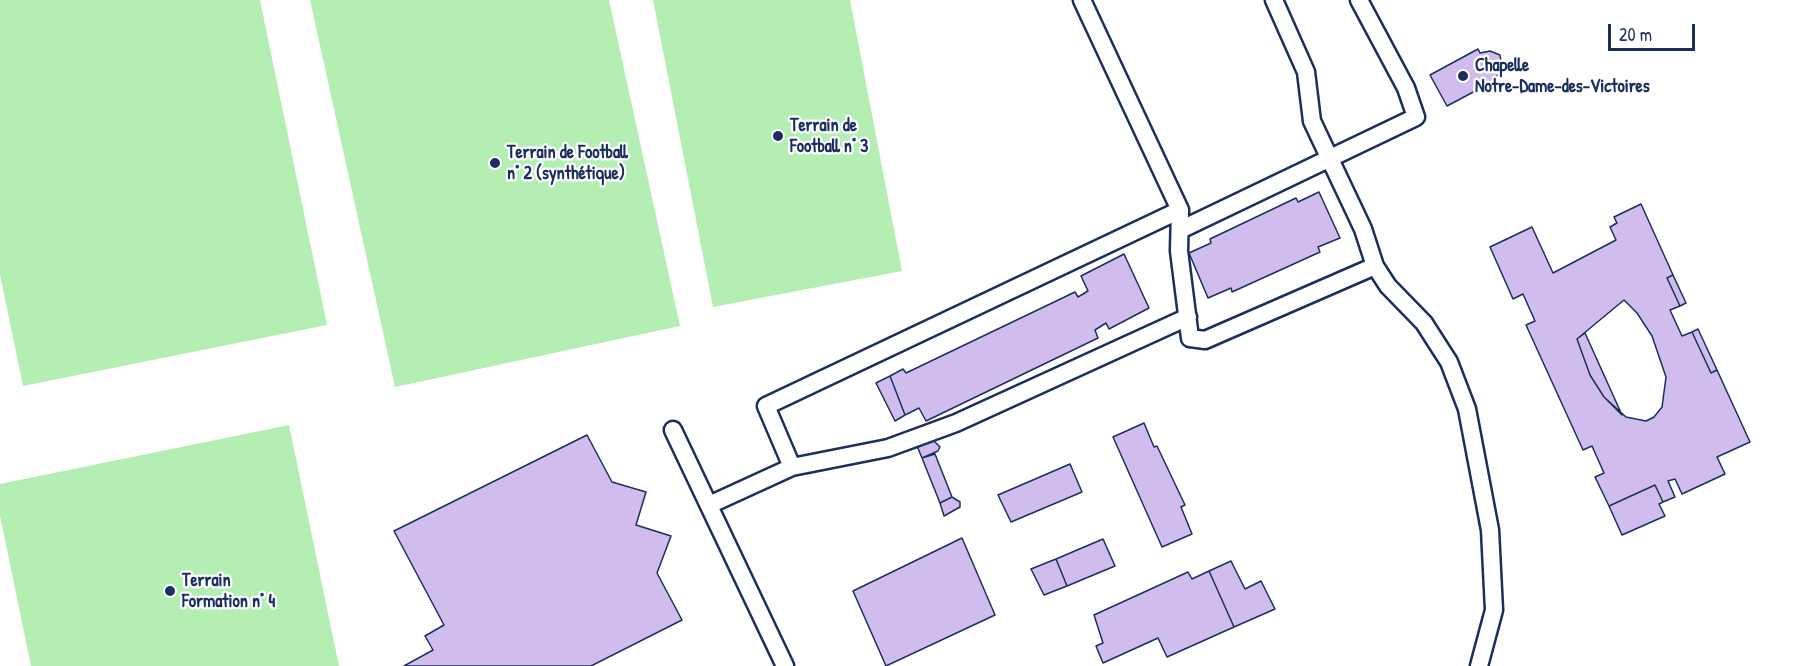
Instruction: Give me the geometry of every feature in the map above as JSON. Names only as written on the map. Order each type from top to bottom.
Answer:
[{"type":"lane","points":[[1082,0],[1180,210],[1179,250],[1190,338],[1205,340],[1375,266]]},
{"type":"lane","points":[[1274,0],[1306,72],[1312,121],[1332,159],[1363,229],[1375,266],[1388,286],[1424,323],[1449,362],[1467,410],[1490,530],[1494,610],[1479,666]]},
{"type":"lane","points":[[1180,230],[1416,117],[1406,88],[1359,0]]},
{"type":"lane","points":[[792,467],[766,406],[1180,210]]},
{"type":"lane","points":[[709,505],[792,467],[888,448],[946,427],[1188,317]]},
{"type":"lane","points":[[673,430],[785,666]]},
{"type":"green space","points":[[0,0],[260,0],[327,325],[23,386],[0,275]]},
{"type":"green space","name":"Terrain de Football n° 2 (synthétique)","points":[[310,0],[609,0],[680,326],[395,387]]},
{"type":"green space","name":"Terrain de Football n° 3","points":[[653,0],[850,0],[902,271],[713,307]]},
{"type":"green space","name":"Terrain Formation n° 4","points":[[289,425],[339,666],[31,666],[0,516],[0,484]]},
{"type":"building","name":"Chapelle Notre-Dame-des-Victoires","points":[[1478,49],[1480,53],[1490,51],[1500,55],[1502,67],[1498,75],[1494,81],[1447,106],[1430,75]]},
{"type":"building","points":[[1319,192],[1340,238],[1318,247],[1320,252],[1232,292],[1231,288],[1208,298],[1189,253],[1211,243],[1210,239],[1296,198],[1298,202]]},
{"type":"building","points":[[1641,204],[1673,275],[1667,278],[1680,306],[1670,310],[1682,336],[1692,332],[1711,373],[1717,370],[1750,442],[1717,457],[1725,474],[1682,494],[1675,479],[1668,481],[1675,497],[1663,502],[1655,485],[1609,506],[1595,477],[1604,473],[1592,446],[1583,450],[1526,325],[1535,321],[1523,294],[1513,299],[1490,247],[1532,227],[1553,273],[1616,240],[1610,227],[1617,223],[1614,217]],"holes":[[[1624,300],[1637,313],[1652,336],[1666,377],[1662,407],[1654,417],[1646,421],[1626,417],[1604,397],[1590,375],[1577,339]]]},
{"type":"building","points":[[1124,254],[1149,308],[1109,329],[1106,323],[1095,330],[1098,338],[926,421],[919,408],[905,415],[890,376],[903,369],[906,373],[1075,292],[1078,297],[1088,291],[1081,276]]},
{"type":"building","points":[[1673,275],[1686,303],[1680,306],[1667,278]]},
{"type":"building","points":[[1698,329],[1717,370],[1711,373],[1692,332]]},
{"type":"building","points":[[1585,333],[1622,415],[1604,397],[1590,375],[1577,339]]},
{"type":"building","points":[[890,376],[905,415],[895,421],[876,383]]},
{"type":"building","points":[[1144,423],[1185,505],[1181,507],[1192,534],[1162,547],[1113,437]]},
{"type":"building","points":[[587,435],[612,482],[646,492],[636,525],[671,536],[657,573],[682,620],[591,666],[404,666],[433,650],[425,636],[444,625],[394,531]]},
{"type":"building","points":[[933,440],[940,447],[938,451],[922,458],[917,446]]},
{"type":"building","points":[[935,454],[952,497],[940,503],[922,458]]},
{"type":"building","points":[[1070,464],[1082,492],[1011,522],[998,495]]},
{"type":"building","points":[[1655,485],[1663,502],[1659,504],[1665,516],[1622,535],[1609,506]]},
{"type":"building","points":[[952,497],[960,502],[960,507],[944,516],[940,503]]},
{"type":"building","points":[[962,538],[995,615],[886,666],[853,591]]},
{"type":"building","points":[[1103,539],[1115,566],[1067,586],[1056,559]]},
{"type":"building","points":[[1056,559],[1067,586],[1044,595],[1031,569]]},
{"type":"building","points":[[1231,561],[1245,589],[1261,581],[1275,609],[1234,627],[1209,571]]},
{"type":"building","points":[[1209,571],[1234,627],[1167,657],[1158,638],[1103,663],[1096,646],[1103,643],[1094,615],[1188,572],[1192,579]]},
{"type":"place","name":"Chapelle Notre-Dame-des-Victoires","points":[[1463,76]]},
{"type":"place","name":"Terrain de Football n° 3","points":[[778,136]]},
{"type":"place","name":"Terrain de Football n° 2 (synthétique)","points":[[495,163]]},
{"type":"place","name":"Terrain Formation n° 4","points":[[170,591]]}]
